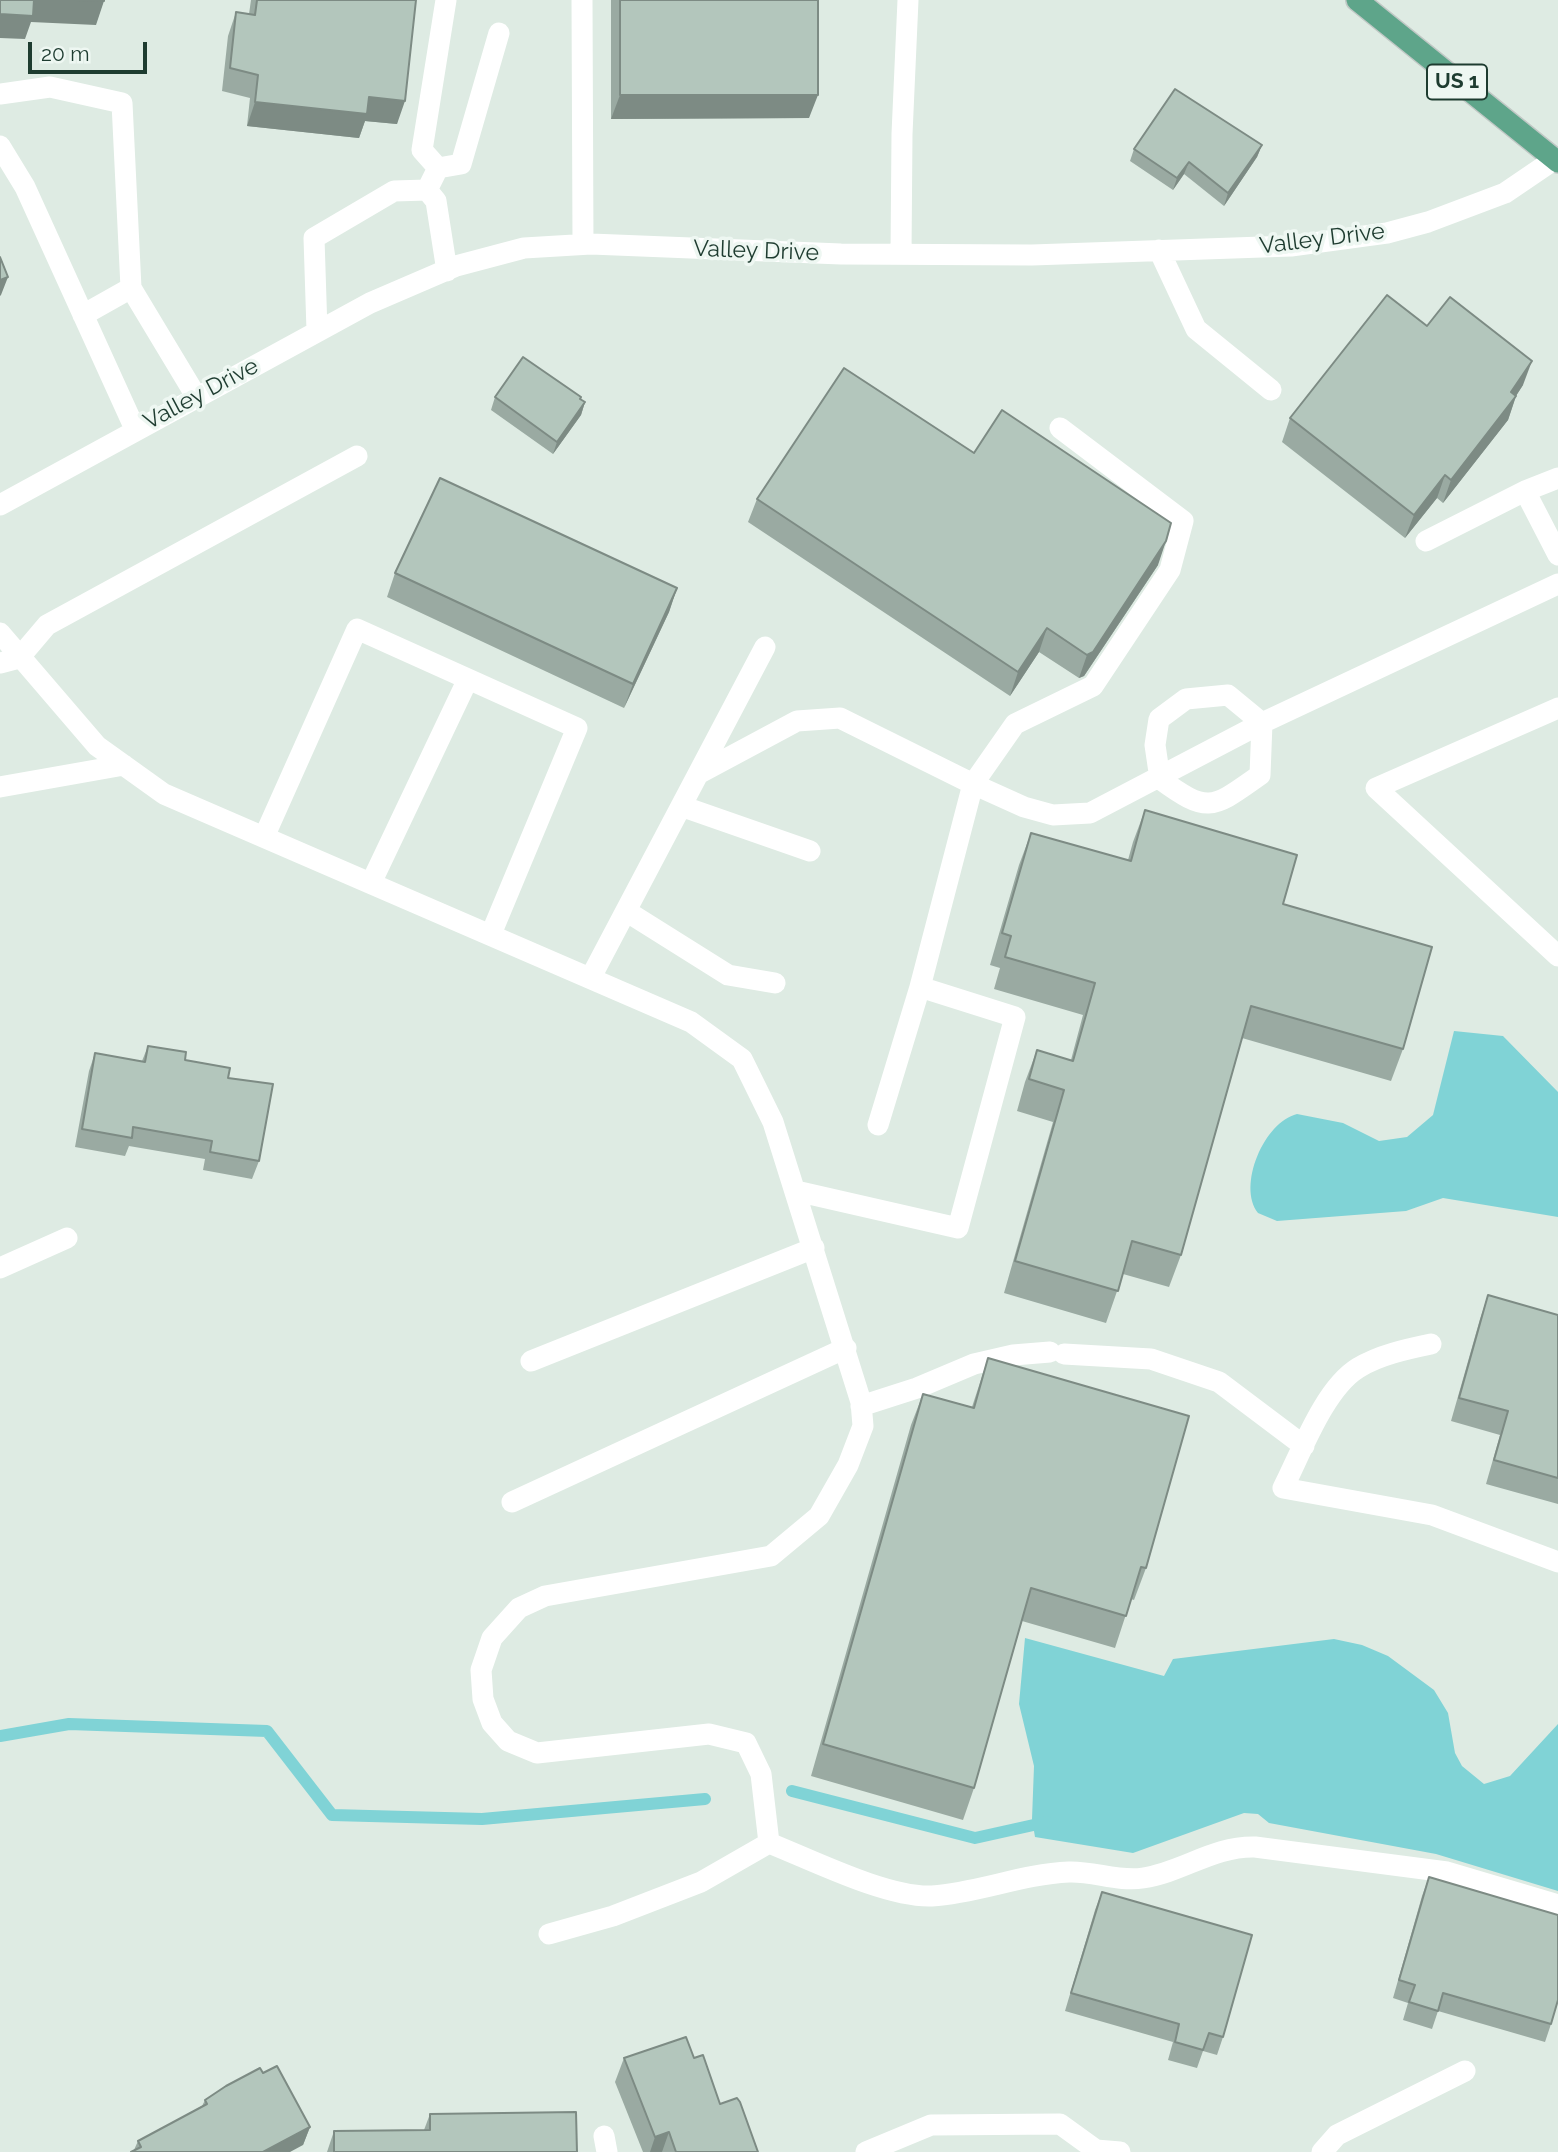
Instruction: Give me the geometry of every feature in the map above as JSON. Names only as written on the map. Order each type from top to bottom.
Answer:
[{"type":"main road","name":"US 1","points":[[1357,0],[1556,160]]},
{"type":"street","points":[[438,168],[422,150],[446,0]]},
{"type":"street","points":[[582,0],[583,244]]},
{"type":"street","points":[[901,254],[901,134],[908,0]]},
{"type":"street","points":[[438,168],[461,164],[499,33]]},
{"type":"street","points":[[0,94],[50,87],[122,103],[131,288],[196,396]]},
{"type":"street","points":[[0,146],[25,187],[135,429]]},
{"type":"street","name":"Valley Drive","points":[[0,505],[370,303],[447,271],[524,248],[583,244],[901,254],[1292,246],[1387,233],[1428,222],[1505,193],[1556,160]]},
{"type":"street","points":[[427,190],[438,168]]},
{"type":"street","points":[[427,190],[436,201],[447,271]]},
{"type":"street","points":[[317,331],[314,238],[394,191],[427,190]]},
{"type":"street","points":[[1159,250],[1196,329],[1270,390]]},
{"type":"street","points":[[83,315],[131,288]]},
{"type":"street","points":[[878,1125],[920,987],[973,784],[1015,724],[1093,686],[1170,570],[1183,521],[1060,428]]},
{"type":"street","points":[[10,660],[47,625],[357,456]]},
{"type":"street","points":[[1426,541],[1525,491],[1558,478]]},
{"type":"street","points":[[1525,491],[1558,555]]},
{"type":"street","points":[[698,774],[797,722],[840,718],[1024,807],[1053,815],[1090,813],[1160,779],[1262,723],[1558,584]]},
{"type":"street","points":[[264,837],[357,629],[577,728],[491,934]]},
{"type":"street","points":[[0,633],[10,660],[97,746],[164,794],[691,1022],[742,1059],[773,1122],[846,1348],[862,1416],[848,1465],[819,1516],[771,1556],[545,1597],[519,1608],[492,1638],[481,1670],[483,1699],[492,1723],[508,1741],[537,1753],[709,1734],[746,1743],[761,1774],[769,1843]]},
{"type":"street","points":[[591,977],[765,647]]},
{"type":"street","points":[[372,883],[468,679]]},
{"type":"street","points":[[1228,695],[1262,723],[1260,775],[1221,803],[1191,802],[1160,779],[1155,745],[1159,719],[1186,699],[1228,695]]},
{"type":"street","points":[[1558,708],[1376,788],[1558,956]]},
{"type":"street","points":[[0,787],[124,765]]},
{"type":"street","points":[[681,806],[810,851]]},
{"type":"street","points":[[626,911],[728,975],[775,983]]},
{"type":"street","points":[[796,1191],[958,1228],[1015,1017],[920,987]]},
{"type":"street","points":[[0,1268],[67,1238]]},
{"type":"street","points":[[531,1361],[814,1248]]},
{"type":"street","points":[[1431,1344],[1399,1351],[1357,1369],[1329,1399],[1283,1488],[1432,1515],[1558,1562]]},
{"type":"street","points":[[512,1502],[846,1348]]},
{"type":"street","points":[[862,1416],[917,1388],[974,1364],[1013,1355],[1057,1353],[1151,1359],[1219,1382],[1304,1446]]},
{"type":"street","points":[[769,1843],[879,1886],[929,1896],[1070,1872],[1140,1879],[1174,1871],[1198,1857],[1246,1847],[1447,1872],[1558,1905]]},
{"type":"street","points":[[549,1934],[613,1916],[701,1882],[769,1843]]},
{"type":"street","points":[[1322,2152],[1337,2135],[1465,2071]]},
{"type":"street","points":[[866,2152],[931,2125],[1060,2124],[1096,2150],[1120,2152]]},
{"type":"water","points":[[1454,1031],[1503,1036],[1558,1092],[1558,1217],[1443,1198],[1406,1211],[1277,1221],[1258,1213],[1252,1201],[1252,1172],[1257,1156],[1274,1129],[1285,1119],[1297,1114],[1343,1123],[1379,1141],[1407,1137],[1433,1115]]},
{"type":"water","points":[[1025,1638],[1164,1676],[1173,1659],[1334,1639],[1362,1645],[1388,1656],[1434,1690],[1448,1713],[1455,1753],[1462,1766],[1484,1784],[1510,1776],[1558,1724],[1558,1891],[1436,1854],[1269,1823],[1258,1814],[1244,1813],[1133,1853],[1035,1837],[1032,1819],[1034,1766],[1019,1704]]},
{"type":"building","points":[[0,0],[34,0],[33,16],[0,14]]},
{"type":"building","points":[[257,0],[416,0],[405,101],[369,97],[367,114],[255,102],[258,75],[230,68],[236,12],[255,15]]},
{"type":"building","points":[[620,0],[818,0],[818,95],[620,95]]},
{"type":"building","points":[[1175,89],[1262,145],[1228,193],[1189,162],[1177,178],[1134,149]]},
{"type":"building","points":[[0,257],[8,277],[0,280]]},
{"type":"building","points":[[1387,295],[1427,326],[1450,297],[1532,361],[1511,392],[1516,396],[1451,480],[1445,475],[1414,515],[1290,418]]},
{"type":"building","points":[[523,357],[585,402],[557,442],[495,397]]},
{"type":"building","points":[[844,368],[974,453],[1002,410],[1171,523],[1166,541],[1093,652],[1087,655],[1047,628],[1018,672],[757,499]]},
{"type":"building","points":[[440,478],[677,588],[633,684],[395,573]]},
{"type":"building","points":[[1145,810],[1297,855],[1283,904],[1432,947],[1403,1049],[1251,1006],[1181,1255],[1132,1241],[1118,1291],[1015,1261],[1064,1090],[1029,1079],[1037,1050],[1073,1061],[1095,983],[1005,957],[1011,936],[1002,933],[1031,833],[1131,861]]},
{"type":"building","points":[[148,1046],[186,1052],[185,1060],[230,1068],[228,1078],[273,1084],[259,1161],[210,1152],[212,1141],[133,1127],[132,1138],[82,1129],[95,1053],[145,1062]]},
{"type":"building","points":[[1488,1295],[1558,1315],[1558,1478],[1494,1460],[1508,1411],[1459,1398]]},
{"type":"building","points":[[988,1358],[1189,1416],[1146,1568],[1141,1567],[1126,1616],[1031,1588],[974,1788],[823,1744],[923,1394],[974,1408]]},
{"type":"building","points":[[1429,1877],[1558,1915],[1558,2000],[1551,2024],[1443,1993],[1438,2011],[1409,2002],[1415,1985],[1399,1980]]},
{"type":"building","points":[[1102,1892],[1252,1935],[1223,2037],[1209,2033],[1203,2050],[1175,2042],[1179,2024],[1071,1993]]},
{"type":"building","points":[[686,2037],[694,2058],[703,2055],[720,2104],[737,2098],[740,2102],[758,2152],[676,2152],[669,2132],[655,2137],[624,2058]]},
{"type":"building","points":[[277,2066],[310,2127],[263,2152],[131,2152],[141,2147],[138,2141],[207,2104],[205,2100],[226,2086],[260,2068],[263,2073]]},
{"type":"building","points":[[576,2112],[577,2152],[334,2152],[334,2131],[430,2130],[430,2114]]},
{"type":"waterway","points":[[0,1736],[69,1724],[267,1731],[332,1815],[482,1819],[705,1799]]},
{"type":"waterway","points":[[792,1791],[975,1838],[1047,1822]]}]
